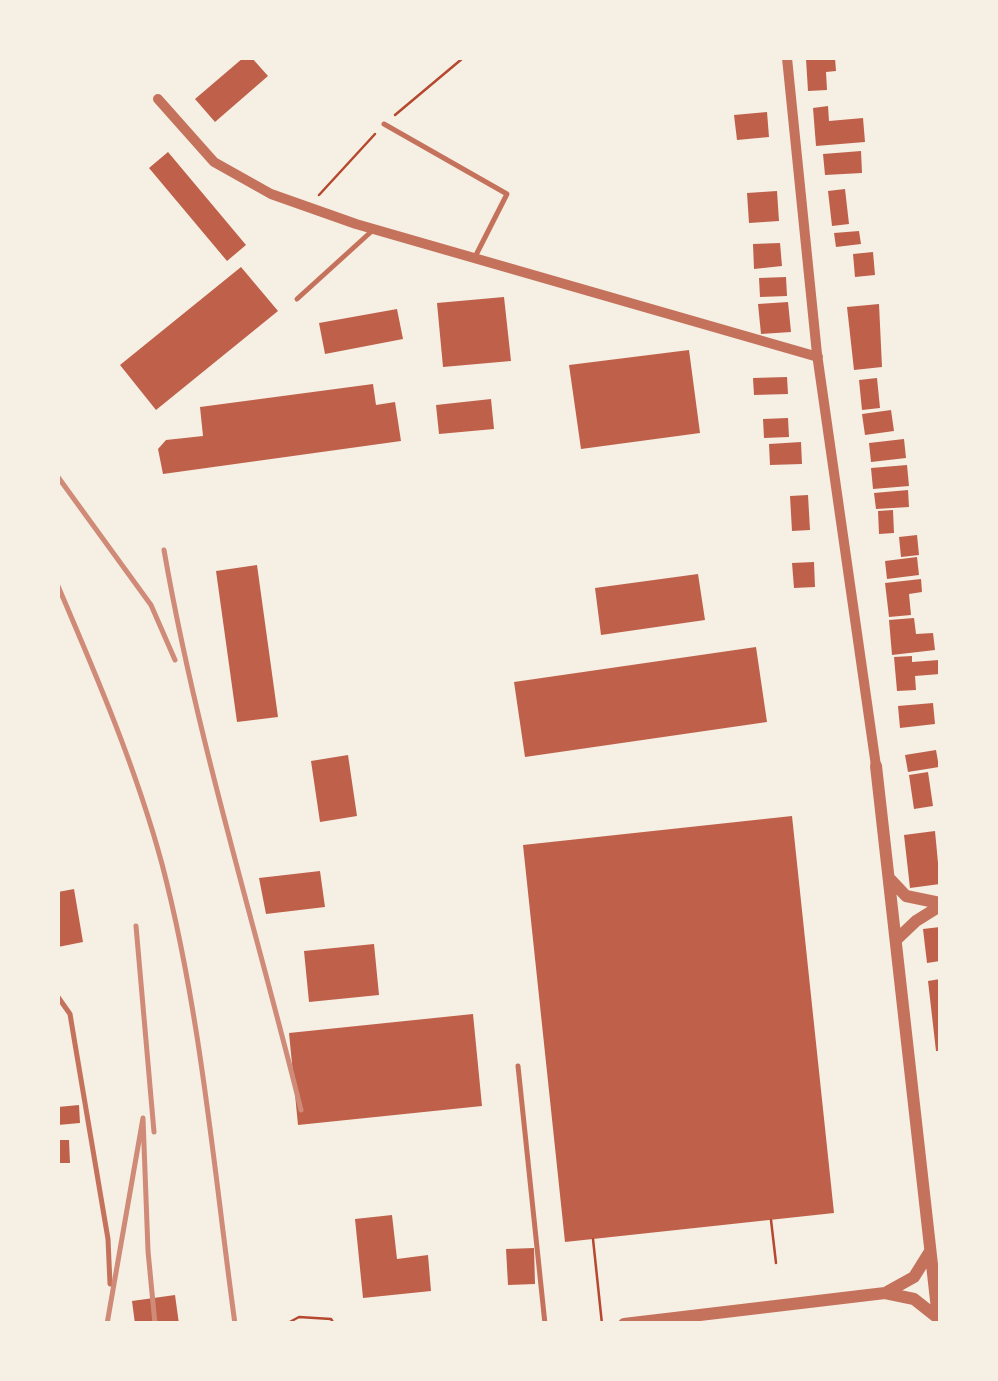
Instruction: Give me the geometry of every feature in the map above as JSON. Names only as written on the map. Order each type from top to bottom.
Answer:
[{"type":"street","points":[[787,58],[818,358],[876,766],[939,1321]]},
{"type":"street","points":[[158,99],[214,162],[271,194],[356,224],[818,358]]},
{"type":"street","points":[[888,873],[906,896],[940,905]]},
{"type":"street","points":[[896,940],[916,920],[940,905]]},
{"type":"street","points":[[885,1293],[914,1277],[930,1249]]},
{"type":"street","points":[[624,1324],[885,1293],[914,1298],[939,1321]]},
{"type":"lane","points":[[384,124],[508,194],[475,257]]},
{"type":"lane","points":[[298,299],[374,229]]},
{"type":"lane","points":[[58,997],[70,1014],[108,1239],[110,1284]]},
{"type":"lane","points":[[518,1066],[545,1324]]},
{"type":"path","points":[[770,1220],[776,1263]]},
{"type":"path","points":[[593,1239],[602,1324]]},
{"type":"path","points":[[286,1324],[299,1317],[331,1319],[334,1324]]},
{"type":"building","points":[[243,58],[252,58],[268,76],[215,122],[195,99]]},
{"type":"building","points":[[835,58],[836,71],[826,72],[827,90],[808,91],[806,59]]},
{"type":"building","points":[[828,106],[829,121],[863,118],[865,142],[816,146],[813,108]]},
{"type":"building","points":[[767,112],[769,137],[737,140],[734,115]]},
{"type":"building","points":[[861,151],[862,173],[825,175],[823,154]]},
{"type":"building","points":[[168,152],[246,245],[227,261],[149,168]]},
{"type":"building","points":[[845,189],[849,224],[832,226],[828,191]]},
{"type":"building","points":[[777,191],[779,221],[749,223],[747,193]]},
{"type":"building","points":[[859,231],[861,244],[836,247],[834,233]]},
{"type":"building","points":[[780,243],[782,266],[754,269],[753,244]]},
{"type":"building","points":[[873,252],[875,275],[855,277],[853,254]]},
{"type":"building","points":[[241,267],[278,311],[156,410],[120,365]]},
{"type":"building","points":[[786,277],[787,296],[760,297],[759,278]]},
{"type":"building","points":[[504,297],[511,361],[443,367],[437,303]]},
{"type":"building","points":[[788,302],[791,332],[761,334],[758,304]]},
{"type":"building","points":[[879,304],[882,367],[854,370],[847,307]]},
{"type":"building","points":[[397,309],[403,339],[325,354],[319,323]]},
{"type":"building","points":[[689,350],[700,433],[581,449],[569,365]]},
{"type":"building","points":[[787,377],[788,394],[754,395],[753,378]]},
{"type":"building","points":[[877,378],[880,408],[862,410],[859,380]]},
{"type":"building","points":[[373,384],[376,405],[395,402],[401,441],[163,474],[158,449],[166,440],[203,436],[200,407]]},
{"type":"building","points":[[491,399],[494,429],[439,434],[436,405]]},
{"type":"building","points":[[891,410],[894,431],[865,435],[862,414]]},
{"type":"building","points":[[788,418],[789,437],[764,438],[763,419]]},
{"type":"building","points":[[904,439],[906,458],[871,462],[869,443]]},
{"type":"building","points":[[801,442],[802,464],[770,465],[769,444]]},
{"type":"building","points":[[907,465],[909,486],[873,489],[871,468]]},
{"type":"building","points":[[908,490],[909,507],[876,509],[874,493]]},
{"type":"building","points":[[808,495],[810,530],[792,531],[790,496]]},
{"type":"building","points":[[893,510],[894,533],[879,534],[878,511]]},
{"type":"building","points":[[917,535],[919,555],[901,557],[899,537]]},
{"type":"building","points":[[917,557],[919,575],[887,579],[885,561]]},
{"type":"building","points":[[814,562],[815,587],[794,588],[792,563]]},
{"type":"building","points":[[257,565],[278,717],[237,722],[216,571]]},
{"type":"building","points":[[698,574],[705,620],[601,635],[595,588]]},
{"type":"building","points":[[921,579],[922,592],[909,594],[911,615],[889,617],[885,583]]},
{"type":"building","points":[[914,618],[916,634],[933,633],[935,650],[892,655],[889,620]]},
{"type":"building","points":[[756,647],[767,722],[525,757],[514,682]]},
{"type":"building","points":[[912,656],[912,662],[939,660],[940,674],[915,676],[916,690],[897,691],[894,657]]},
{"type":"building","points":[[933,703],[935,724],[900,728],[898,706]]},
{"type":"building","points":[[936,750],[939,767],[908,772],[905,755]]},
{"type":"building","points":[[348,755],[357,816],[320,822],[311,761]]},
{"type":"building","points":[[928,772],[933,806],[914,809],[909,775]]},
{"type":"building","points":[[792,816],[834,1213],[565,1242],[523,845]]},
{"type":"building","points":[[935,831],[940,884],[910,888],[904,835]]},
{"type":"building","points":[[320,871],[325,907],[266,914],[259,878]]},
{"type":"building","points":[[74,889],[83,942],[58,947],[58,892]]},
{"type":"building","points":[[940,927],[940,961],[927,963],[923,929]]},
{"type":"building","points":[[374,944],[379,995],[309,1002],[304,951]]},
{"type":"building","points":[[940,979],[940,1051],[936,1051],[928,981]]},
{"type":"building","points":[[473,1014],[482,1106],[298,1125],[289,1033]]},
{"type":"building","points":[[79,1105],[80,1123],[58,1125],[58,1107]]},
{"type":"building","points":[[58,1140],[69,1140],[70,1163],[58,1163]]},
{"type":"building","points":[[392,1215],[397,1259],[428,1255],[431,1291],[363,1298],[355,1219]]},
{"type":"building","points":[[534,1248],[535,1284],[508,1285],[506,1249]]},
{"type":"building","points":[[175,1295],[179,1324],[135,1324],[132,1301]]},
{"type":"railway","points":[[58,477],[151,605],[175,660]]},
{"type":"railway","points":[[164,550],[210,762],[301,1110]]},
{"type":"railway","points":[[58,586],[128,758],[162,864],[197,1035],[235,1324]]},
{"type":"railway","points":[[136,926],[154,1132]]},
{"type":"railway","points":[[107,1324],[143,1118],[155,1324]]}]
